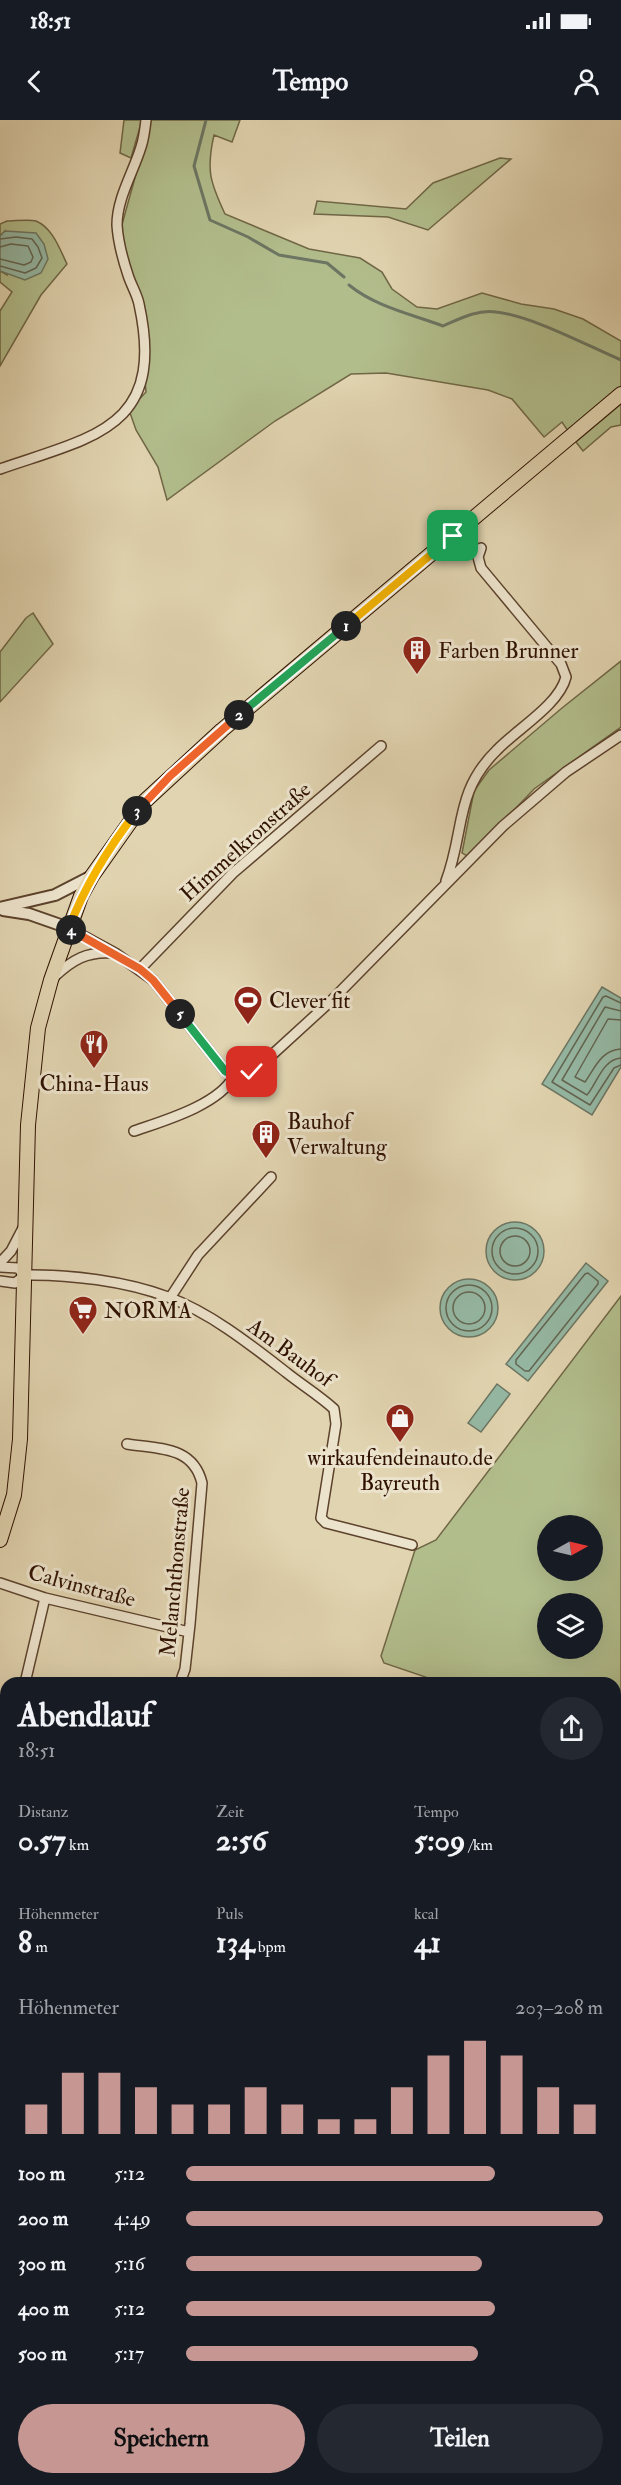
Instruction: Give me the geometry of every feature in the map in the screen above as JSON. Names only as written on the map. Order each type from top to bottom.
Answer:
[{"type":"main road","points":[[0,1540],[11,1510],[18,1469],[31,1078],[38,1028],[51,980],[81,896],[92,876],[145,801],[170,776],[621,394]]},
{"type":"street","points":[[0,469],[94,437],[120,418],[140,391],[145,361],[144,329],[139,301],[128,275],[117,229],[117,212],[142,144],[146,120]]},
{"type":"street","points":[[445,883],[464,801],[471,782],[496,750],[560,694],[566,677],[561,664],[481,568],[478,557],[481,548]]},
{"type":"street","points":[[0,909],[29,914],[69,928],[140,969],[153,980],[225,1071],[234,1076],[243,1076],[252,1072],[332,1000],[445,883],[527,804],[566,772],[621,735]]},
{"type":"street","name":"Himmelkronstraße","points":[[140,969],[233,873],[381,746]]},
{"type":"street","points":[[0,909],[55,895],[92,876]]},
{"type":"street","points":[[51,980],[72,961],[84,955],[97,952],[115,953]]},
{"type":"street","points":[[134,1131],[176,1116],[205,1101],[229,1084],[234,1076]]},
{"type":"street","points":[[170,1298],[198,1255],[271,1177]]},
{"type":"street","points":[[0,1281],[15,1283],[24,1275],[18,1268],[0,1265],[11,1251],[25,1224]]},
{"type":"street","name":"Am Bauhof","points":[[24,1275],[44,1275],[116,1284],[170,1298],[214,1322],[262,1354],[334,1409],[336,1424],[321,1518],[326,1523],[412,1545]]},
{"type":"street","name":"Melanchthonstraße","points":[[128,1444],[183,1454],[195,1464],[201,1476],[203,1490],[185,1669],[182,1677]]},
{"type":"street","name":"Calvinstraße","points":[[0,1583],[45,1598],[189,1632]]},
{"type":"street","points":[[27,1677],[45,1598]]},
{"type":"shaded area","points":[[124,120],[142,120],[131,158],[120,153]]},
{"type":"shaded area","points":[[151,120],[240,120],[232,142],[214,135],[210,158],[213,184],[225,214],[309,249],[360,258],[382,272],[392,289],[417,307],[437,309],[482,293],[521,304],[554,309],[583,319],[621,341],[621,387],[568,431],[562,422],[544,437],[512,399],[488,390],[386,373],[351,374],[275,421],[167,500],[158,467],[136,430],[129,410],[146,392],[140,323],[121,228]]},
{"type":"shaded area","points":[[500,158],[511,159],[428,230],[388,217],[314,214],[317,201],[406,209],[433,183]]},
{"type":"shaded area","points":[[33,220],[42,224],[55,240],[67,264],[41,295],[0,366],[0,311],[12,292],[0,282],[0,271],[7,275],[5,231],[0,236],[0,224],[7,221]]},
{"type":"shaded area","points":[[621,404],[621,425],[611,427],[583,451],[576,442]]},
{"type":"shaded area","points":[[33,613],[53,644],[0,702],[0,652],[26,618]]},
{"type":"shaded area","points":[[621,661],[621,727],[534,789],[473,853],[467,856],[462,853],[474,791],[489,770]]},
{"type":"shaded area","points":[[621,1296],[621,1677],[425,1677],[384,1663],[381,1656],[415,1550],[436,1540]]},
{"type":"water","points":[[5,231],[36,233],[44,244],[48,259],[41,273],[25,280],[0,271],[0,236]]},
{"type":"water","points":[[602,987],[621,998],[621,1067],[592,1115],[542,1084]]},
{"type":"water","points":[[515,1222],[531,1227],[539,1235],[544,1251],[539,1267],[531,1275],[515,1280],[499,1275],[491,1267],[486,1251],[491,1235],[499,1227]]},
{"type":"water","points":[[586,1263],[608,1281],[528,1381],[506,1364]]},
{"type":"water","points":[[463,1279],[475,1279],[490,1287],[498,1302],[498,1314],[490,1329],[475,1337],[463,1337],[448,1329],[440,1314],[440,1302],[448,1287]]},
{"type":"water","points":[[497,1384],[510,1394],[481,1432],[468,1423]]},
{"type":"waterway","points":[[206,120],[194,166],[210,220],[248,237],[279,255],[327,263],[344,277]]},
{"type":"waterway","points":[[349,285],[359,293],[382,304],[443,326],[469,315],[496,312],[542,325],[621,360]]},
{"type":"place","name":"Farben Brunner","points":[[417,676]]},
{"type":"place","name":"Clever fit","points":[[248,1026]]},
{"type":"place","name":"China-Haus","points":[[94,1070]]},
{"type":"place","name":"Bauhof Verwaltung","points":[[266,1160]]},
{"type":"place","name":"NORMA","points":[[83,1336]]},
{"type":"place","name":"wirkaufendeinauto.de Bayreuth","points":[[400,1444]]},
{"type":"route","points":[[252,1072],[243,1076],[234,1076],[225,1071],[153,980],[115,953],[69,928],[81,896],[126,825],[145,801],[170,776],[453,536]]}]
